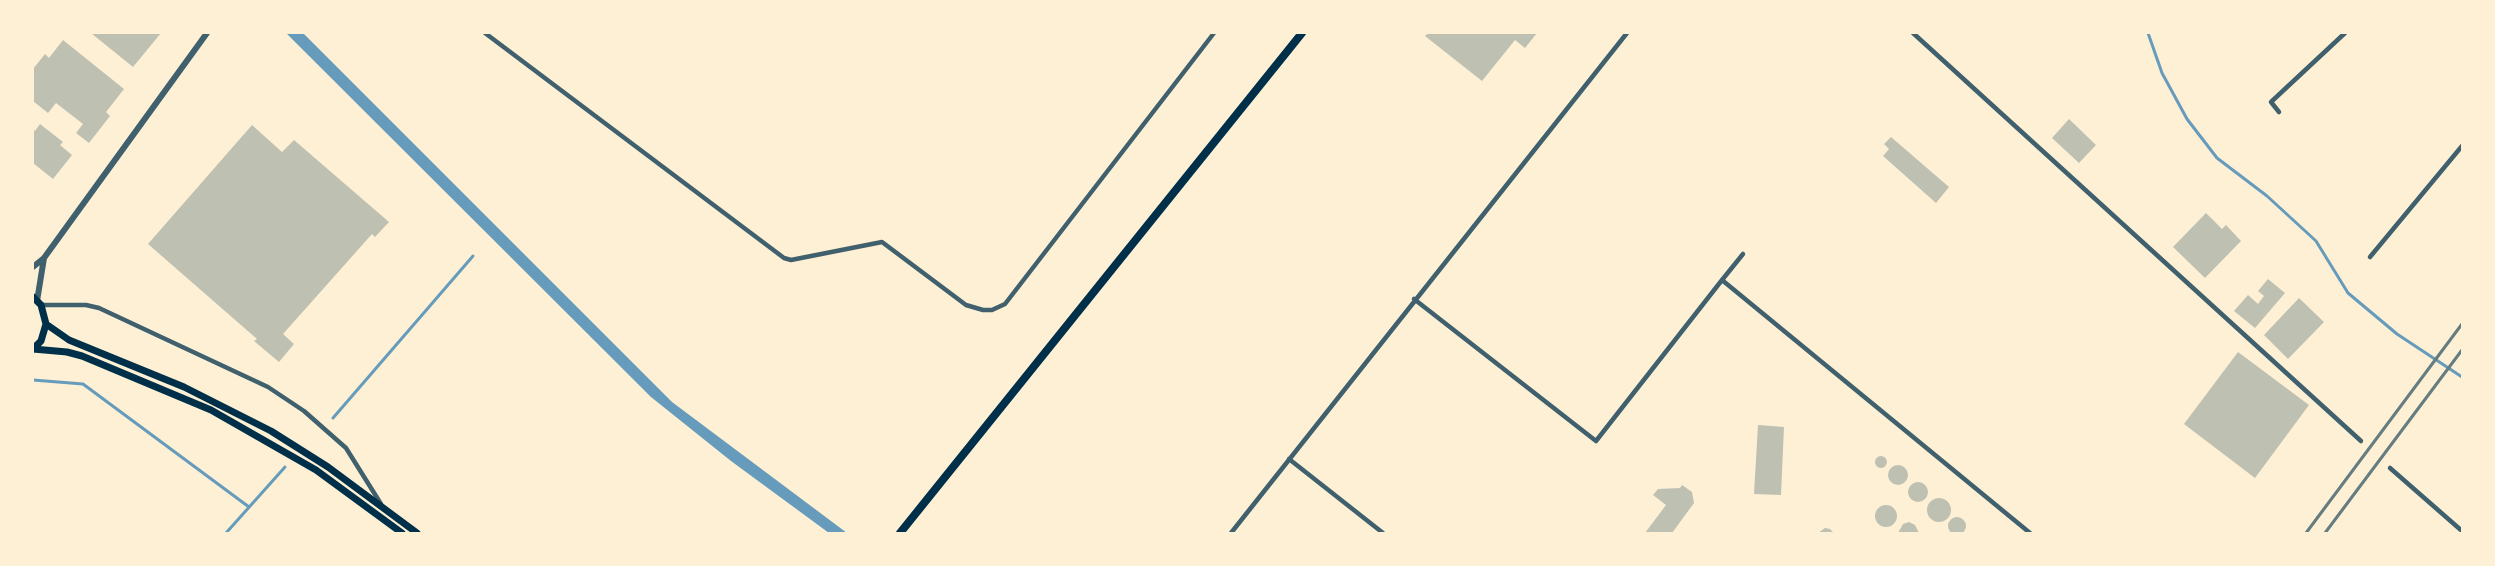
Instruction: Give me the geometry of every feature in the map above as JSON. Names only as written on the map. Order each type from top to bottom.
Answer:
[{"type":"highway","points":[[900,533],[1302,33]]},
{"type":"main road","points":[[33,349],[44,336],[46,324],[37,301]]},
{"type":"main road","points":[[46,324],[69,340],[184,387],[263,427],[328,466],[417,533]]},
{"type":"main road","points":[[33,349],[67,352],[81,356],[211,410],[316,470],[402,533]]},
{"type":"street","points":[[33,267],[44,258],[207,33]]},
{"type":"street","points":[[485,33],[784,258],[791,260],[882,242],[966,305],[992,310],[1005,304],[1011,297],[1214,33]]},
{"type":"street","points":[[1231,533],[1414,299],[1627,33]]},
{"type":"street","points":[[1913,33],[2361,441]]},
{"type":"street","points":[[2279,112],[2271,102],[2345,33]]},
{"type":"street","points":[[2370,257],[2462,146]]},
{"type":"street","points":[[1414,299],[1596,441],[1743,254]]},
{"type":"street","points":[[44,258],[37,301],[99,308],[268,387],[304,411],[346,448],[381,504]]},
{"type":"street","points":[[1722,280],[2030,533]]},
{"type":"street","points":[[1290,459],[1383,533]]},
{"type":"street","points":[[2390,468],[2462,531]]},
{"type":"water","points":[[286,33],[303,33],[672,402],[847,533],[829,533],[731,461],[651,397]]},
{"type":"building","points":[[91,33],[161,33],[133,67]]},
{"type":"building","points":[[1428,33],[1537,33],[1525,48],[1515,40],[1482,81],[1425,36]]},
{"type":"building","points":[[63,40],[124,89],[106,112],[110,116],[89,143],[76,133],[83,124],[56,103],[48,113],[33,101],[33,69],[45,54],[49,58]]},
{"type":"building","points":[[2069,119],[2096,145],[2079,163],[2052,138]]},
{"type":"building","points":[[40,124],[63,142],[60,145],[72,155],[53,179],[33,163],[33,129],[35,131]]},
{"type":"building","points":[[252,125],[282,152],[294,140],[389,222],[375,237],[372,234],[283,334],[294,344],[279,362],[254,341],[257,339],[148,244]]},
{"type":"building","points":[[1891,137],[1949,187],[1936,203],[1883,156],[1889,149],[1884,144]]},
{"type":"building","points":[[2206,213],[2222,229],[2226,225],[2241,241],[2205,278],[2173,247]]},
{"type":"building","points":[[2268,279],[2285,293],[2255,328],[2234,311],[2248,295],[2258,304],[2264,296],[2258,291]]},
{"type":"building","points":[[2299,298],[2324,322],[2288,359],[2264,335]]},
{"type":"building","points":[[2238,352],[2309,405],[2255,478],[2184,424]]},
{"type":"building","points":[[1758,425],[1784,427],[1781,495],[1754,494]]},
{"type":"building","points":[[1883,456],[1886,457],[1886,467],[1879,468],[1876,467],[1875,460],[1876,457]]},
{"type":"building","points":[[1898,465],[1905,468],[1908,475],[1905,482],[1898,485],[1891,482],[1888,475],[1891,468]]},
{"type":"building","points":[[1918,482],[1925,485],[1928,492],[1925,499],[1918,502],[1911,499],[1908,492],[1911,485]]},
{"type":"building","points":[[1682,485],[1692,492],[1694,503],[1672,533],[1645,533],[1666,505],[1653,495],[1658,489],[1680,488]]},
{"type":"building","points":[[1939,498],[1947,502],[1951,510],[1947,518],[1939,522],[1931,518],[1927,510],[1931,502]]},
{"type":"building","points":[[1886,505],[1894,508],[1897,516],[1894,524],[1886,527],[1878,524],[1875,516],[1878,508]]},
{"type":"building","points":[[1957,517],[1963,520],[1966,526],[1963,532],[1957,535],[1951,532],[1948,526],[1951,520]]},
{"type":"building","points":[[1909,522],[1915,525],[1919,533],[1898,533],[1903,524]]},
{"type":"building","points":[[1825,528],[1830,529],[1834,533],[1818,533]]},
{"type":"waterway","points":[[2148,33],[2162,73],[2187,119],[2217,158],[2267,196],[2316,241],[2348,293],[2397,334],[2462,377]]},
{"type":"waterway","points":[[333,418],[473,256]]},
{"type":"waterway","points":[[33,380],[83,384],[249,507]]},
{"type":"waterway","points":[[226,533],[285,467]]},
{"type":"railway","points":[[2306,533],[2462,324]]},
{"type":"railway","points":[[2325,533],[2462,350]]}]
